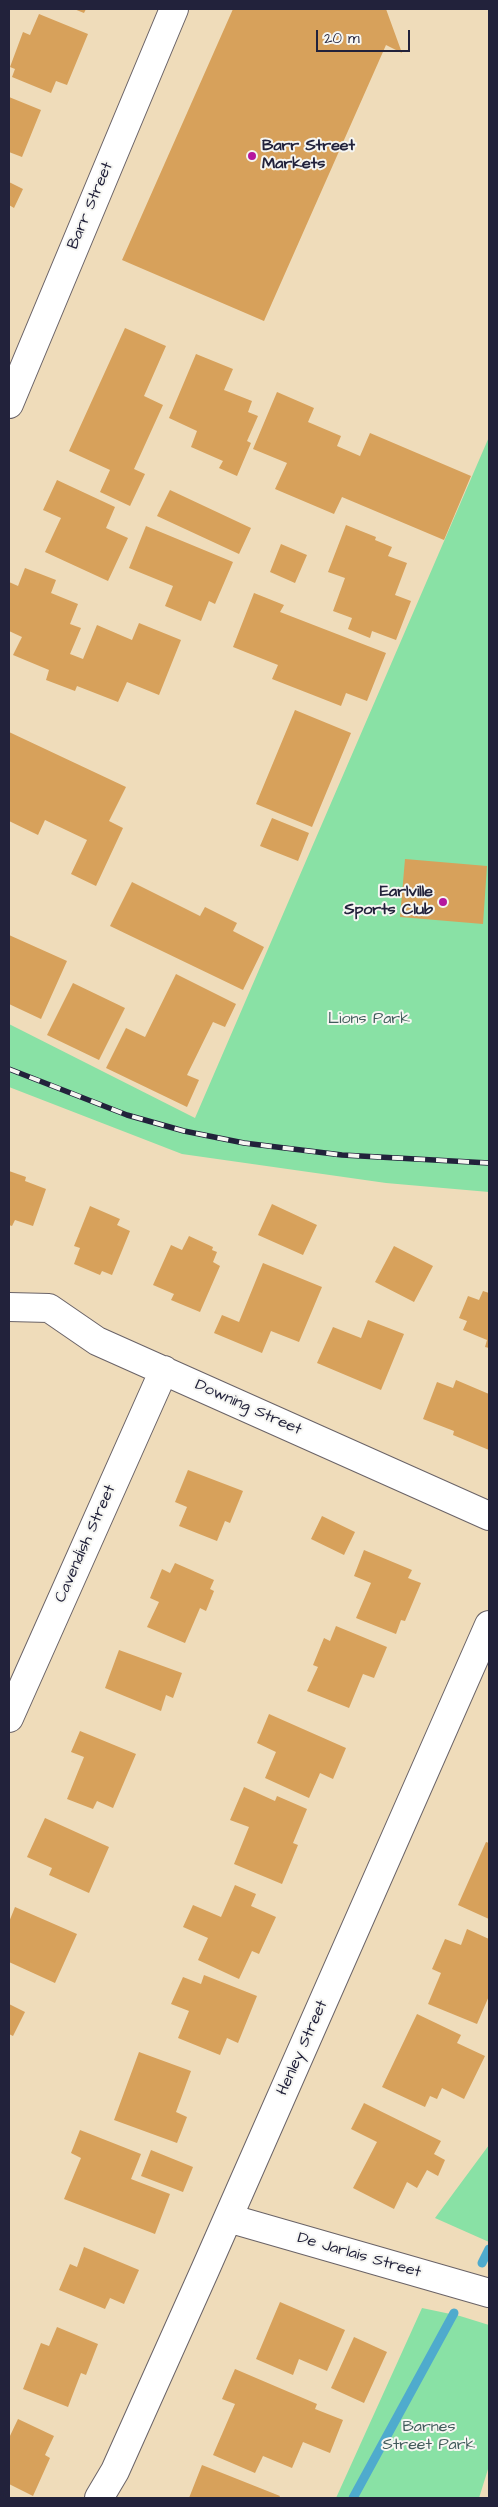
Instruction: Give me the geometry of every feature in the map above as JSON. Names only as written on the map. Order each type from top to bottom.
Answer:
[{"type":"street","name":"Barr Street","points":[[9,404],[174,9]]},
{"type":"street","name":"Downing Street","points":[[9,1307],[49,1308],[97,1341],[489,1516]]},
{"type":"street","name":"Cavendish Street","points":[[9,1718],[164,1370]]},
{"type":"street","name":"Henley Street","points":[[99,2498],[115,2471],[489,1625]]},
{"type":"street","name":"De Jarlais Street","points":[[228,2218],[489,2294]]},
{"type":"street","name":"Henley Street","points":[[110,2498],[115,2471]]},
{"type":"green space","name":"Lions Park","points":[[489,437],[489,1192],[386,1183],[182,1154],[9,1087],[9,1024],[195,1118]]},
{"type":"green space","points":[[489,2145],[489,2242],[435,2218]]},
{"type":"green space","name":"Barnes Street Park","points":[[422,2308],[460,2316],[489,2325],[489,2466],[479,2498],[336,2498]]},
{"type":"building","points":[[74,9],[86,9],[84,13]]},
{"type":"building","name":"Barr Street Markets","points":[[233,9],[386,9],[402,53],[386,45],[264,321],[122,260]]},
{"type":"building","points":[[39,14],[88,34],[67,85],[56,81],[51,93],[12,77],[15,69],[10,67],[23,32],[30,35]]},
{"type":"building","points":[[9,97],[41,110],[22,157],[9,152]]},
{"type":"building","points":[[9,182],[23,189],[14,208],[9,205]]},
{"type":"building","points":[[125,328],[166,346],[144,396],[163,405],[134,469],[145,474],[130,506],[100,492],[110,470],[69,451]]},
{"type":"building","points":[[196,354],[233,369],[224,390],[252,401],[248,412],[258,416],[247,441],[251,443],[237,476],[219,468],[223,461],[191,447],[197,431],[169,418]]},
{"type":"building","points":[[277,392],[314,408],[308,422],[341,436],[337,446],[360,456],[370,433],[471,476],[444,540],[342,497],[334,514],[275,489],[287,463],[253,449]]},
{"type":"building","points":[[57,480],[115,507],[106,528],[128,538],[108,581],[45,552],[61,518],[43,510]]},
{"type":"building","points":[[170,490],[251,528],[239,554],[157,516]]},
{"type":"building","points":[[346,525],[376,537],[375,540],[392,547],[388,556],[407,563],[395,595],[411,601],[396,640],[372,631],[370,638],[348,629],[352,618],[333,611],[345,578],[328,572]]},
{"type":"building","points":[[146,526],[233,562],[215,604],[209,601],[201,621],[165,606],[173,586],[129,568]]},
{"type":"building","points":[[281,544],[307,555],[295,583],[270,572]]},
{"type":"building","points":[[25,568],[56,580],[51,593],[78,604],[70,624],[81,628],[70,654],[83,659],[97,625],[132,640],[139,623],[181,640],[159,695],[127,682],[118,702],[77,686],[75,691],[46,680],[49,670],[13,655],[22,637],[9,631],[9,582],[18,586]]},
{"type":"building","points":[[254,593],[284,605],[280,612],[386,653],[367,701],[346,693],[341,706],[272,679],[278,665],[233,647]]},
{"type":"building","points":[[295,710],[351,733],[312,827],[256,804]]},
{"type":"building","points":[[9,732],[126,787],[109,821],[123,828],[96,886],[71,874],[87,840],[45,820],[38,835],[9,821]]},
{"type":"building","points":[[272,818],[309,833],[298,861],[260,846]]},
{"type":"building","name":"Earlville Sports Club","points":[[405,859],[487,866],[483,924],[400,917]]},
{"type":"building","points":[[132,882],[200,916],[205,907],[237,923],[233,931],[264,947],[243,990],[110,926]]},
{"type":"building","points":[[9,935],[67,961],[41,1019],[9,1004]]},
{"type":"building","points":[[176,974],[236,1004],[225,1027],[213,1022],[187,1075],[199,1080],[187,1107],[106,1068],[126,1028],[145,1037]]},
{"type":"building","points":[[73,983],[125,1008],[99,1060],[47,1035]]},
{"type":"building","points":[[9,1171],[26,1177],[25,1181],[46,1189],[33,1226],[15,1220],[12,1226],[9,1225]]},
{"type":"building","points":[[272,1204],[317,1225],[303,1255],[258,1235]]},
{"type":"building","points":[[90,1206],[120,1219],[117,1225],[130,1231],[112,1275],[102,1271],[100,1275],[74,1264],[80,1248],[74,1246]]},
{"type":"building","points":[[189,1236],[213,1247],[212,1250],[217,1252],[213,1262],[220,1266],[200,1312],[171,1300],[174,1294],[153,1285],[171,1245],[182,1250]]},
{"type":"building","points":[[394,1246],[433,1266],[414,1302],[375,1282]]},
{"type":"building","points":[[263,1263],[322,1287],[299,1342],[271,1331],[262,1353],[214,1333],[222,1315],[239,1322]]},
{"type":"building","points":[[483,1291],[489,1293],[489,1348],[485,1347],[487,1340],[463,1330],[467,1321],[459,1318],[468,1296],[479,1300]]},
{"type":"building","points":[[368,1320],[404,1334],[381,1390],[317,1363],[333,1327],[361,1338]]},
{"type":"building","points":[[456,1380],[489,1394],[489,1450],[453,1435],[454,1431],[423,1419],[437,1382],[453,1388]]},
{"type":"building","points":[[188,1470],[243,1491],[230,1523],[225,1521],[217,1541],[179,1526],[187,1507],[175,1502]]},
{"type":"building","points":[[322,1516],[355,1532],[344,1555],[311,1539]]},
{"type":"building","points":[[364,1550],[412,1570],[408,1578],[421,1583],[405,1621],[401,1620],[396,1634],[356,1618],[371,1583],[354,1576]]},
{"type":"building","points":[[175,1563],[214,1580],[210,1589],[214,1591],[206,1611],[200,1608],[185,1643],[147,1627],[159,1602],[150,1598],[162,1569],[170,1573]]},
{"type":"building","points":[[336,1626],[387,1647],[374,1678],[363,1674],[349,1708],[307,1691],[318,1667],[313,1665],[324,1638],[330,1641]]},
{"type":"building","points":[[119,1650],[182,1673],[173,1698],[166,1695],[161,1711],[105,1688]]},
{"type":"building","points":[[269,1714],[346,1748],[333,1779],[320,1773],[309,1798],[265,1778],[276,1752],[257,1743]]},
{"type":"building","points":[[80,1731],[136,1754],[113,1808],[97,1801],[93,1809],[67,1799],[84,1757],[71,1752]]},
{"type":"building","points":[[244,1787],[275,1801],[277,1796],[307,1809],[293,1843],[298,1845],[282,1884],[234,1864],[249,1827],[230,1820]]},
{"type":"building","points":[[45,1818],[109,1847],[89,1893],[49,1875],[52,1868],[27,1857]]},
{"type":"building","points":[[486,1842],[489,1843],[489,1919],[458,1905]]},
{"type":"building","points":[[235,1885],[256,1894],[251,1906],[276,1917],[259,1954],[252,1951],[239,1979],[198,1960],[208,1938],[183,1927],[193,1905],[221,1917]]},
{"type":"building","points":[[15,1907],[77,1934],[55,1983],[9,1962],[9,1922]]},
{"type":"building","points":[[467,1929],[489,1939],[489,1996],[477,2024],[428,2004],[441,1973],[432,1969],[445,1939],[461,1945]]},
{"type":"building","points":[[204,1975],[257,1996],[238,2043],[227,2038],[220,2055],[178,2038],[189,2011],[171,2004],[183,1977],[201,1984]]},
{"type":"building","points":[[9,2004],[25,2012],[13,2036],[9,2034]]},
{"type":"building","points":[[417,2014],[461,2035],[457,2043],[485,2056],[464,2099],[442,2088],[437,2099],[430,2096],[425,2107],[382,2087]]},
{"type":"building","points":[[139,2052],[191,2071],[176,2112],[187,2117],[177,2143],[114,2120]]},
{"type":"building","points":[[364,2103],[441,2141],[434,2154],[445,2160],[438,2176],[427,2170],[417,2188],[407,2182],[394,2209],[353,2188],[377,2142],[351,2129]]},
{"type":"building","points":[[80,2130],[141,2154],[131,2179],[170,2194],[155,2234],[64,2199],[81,2158],[71,2153]]},
{"type":"building","points":[[151,2150],[193,2167],[183,2192],[141,2176]]},
{"type":"building","points":[[84,2247],[139,2270],[124,2304],[110,2298],[105,2309],[59,2290],[70,2264],[77,2267]]},
{"type":"building","points":[[280,2302],[345,2330],[327,2371],[299,2359],[293,2375],[256,2359]]},
{"type":"building","points":[[57,2327],[98,2344],[86,2375],[81,2373],[68,2407],[23,2389],[41,2343],[49,2346]]},
{"type":"building","points":[[354,2337],[387,2352],[364,2403],[331,2388]]},
{"type":"building","points":[[235,2369],[317,2404],[315,2409],[343,2420],[330,2453],[303,2442],[292,2468],[263,2456],[255,2473],[213,2455],[235,2404],[222,2399]]},
{"type":"building","points":[[18,2419],[54,2436],[45,2455],[50,2458],[33,2496],[9,2484],[9,2438]]},
{"type":"building","points":[[202,2465],[280,2496],[279,2498],[189,2498]]},
{"type":"waterway","points":[[482,2263],[489,2249]]},
{"type":"waterway","points":[[353,2498],[454,2313]]},
{"type":"railway","points":[[9,1069],[127,1115],[184,1131],[244,1143],[342,1155],[489,1163]]},
{"type":"place","name":"Barr Street Markets","points":[[252,156]]},
{"type":"place","name":"Earlville Sports Club","points":[[443,902]]}]
